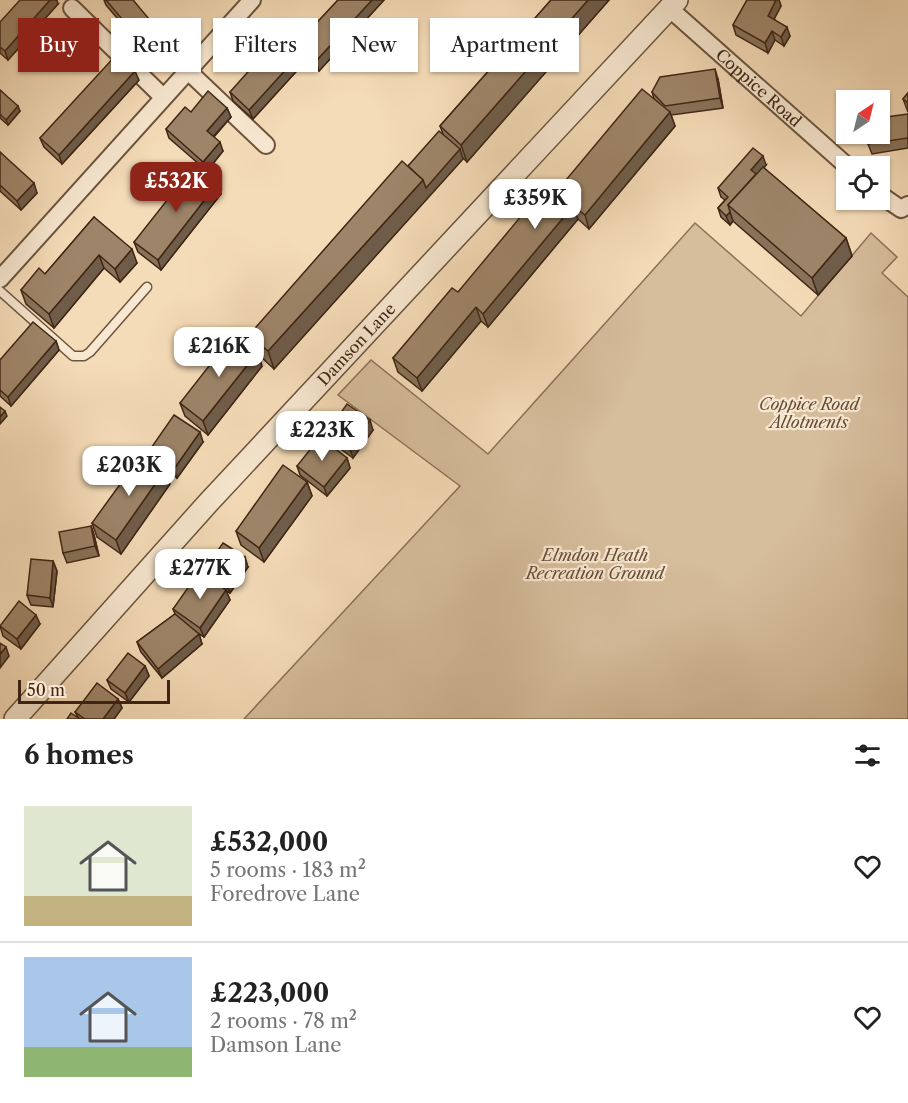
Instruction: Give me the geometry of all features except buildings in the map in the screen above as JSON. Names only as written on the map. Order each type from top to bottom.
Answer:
[{"type":"street","points":[[201,55],[252,0]]},
{"type":"street","name":"Coppice Road","points":[[673,4],[836,156]]},
{"type":"street","name":"Damson Lane","points":[[15,719],[208,503],[673,4]]},
{"type":"street","points":[[72,8],[163,97]]},
{"type":"street","points":[[0,279],[185,72]]},
{"type":"street","points":[[189,72],[266,145]]},
{"type":"street","points":[[890,202],[901,209],[908,205]]},
{"type":"lane","points":[[0,291],[73,356],[78,357],[90,352],[147,287]]},
{"type":"green space","name":"Elmdon Heath Recreation Ground","points":[[695,223],[801,316],[871,233],[897,257],[882,273],[908,297],[908,719],[244,719],[460,486],[338,395],[371,360],[488,454]]},
{"type":"park label","name":"Coppice Road Allotments","points":[[809,413]]}]
